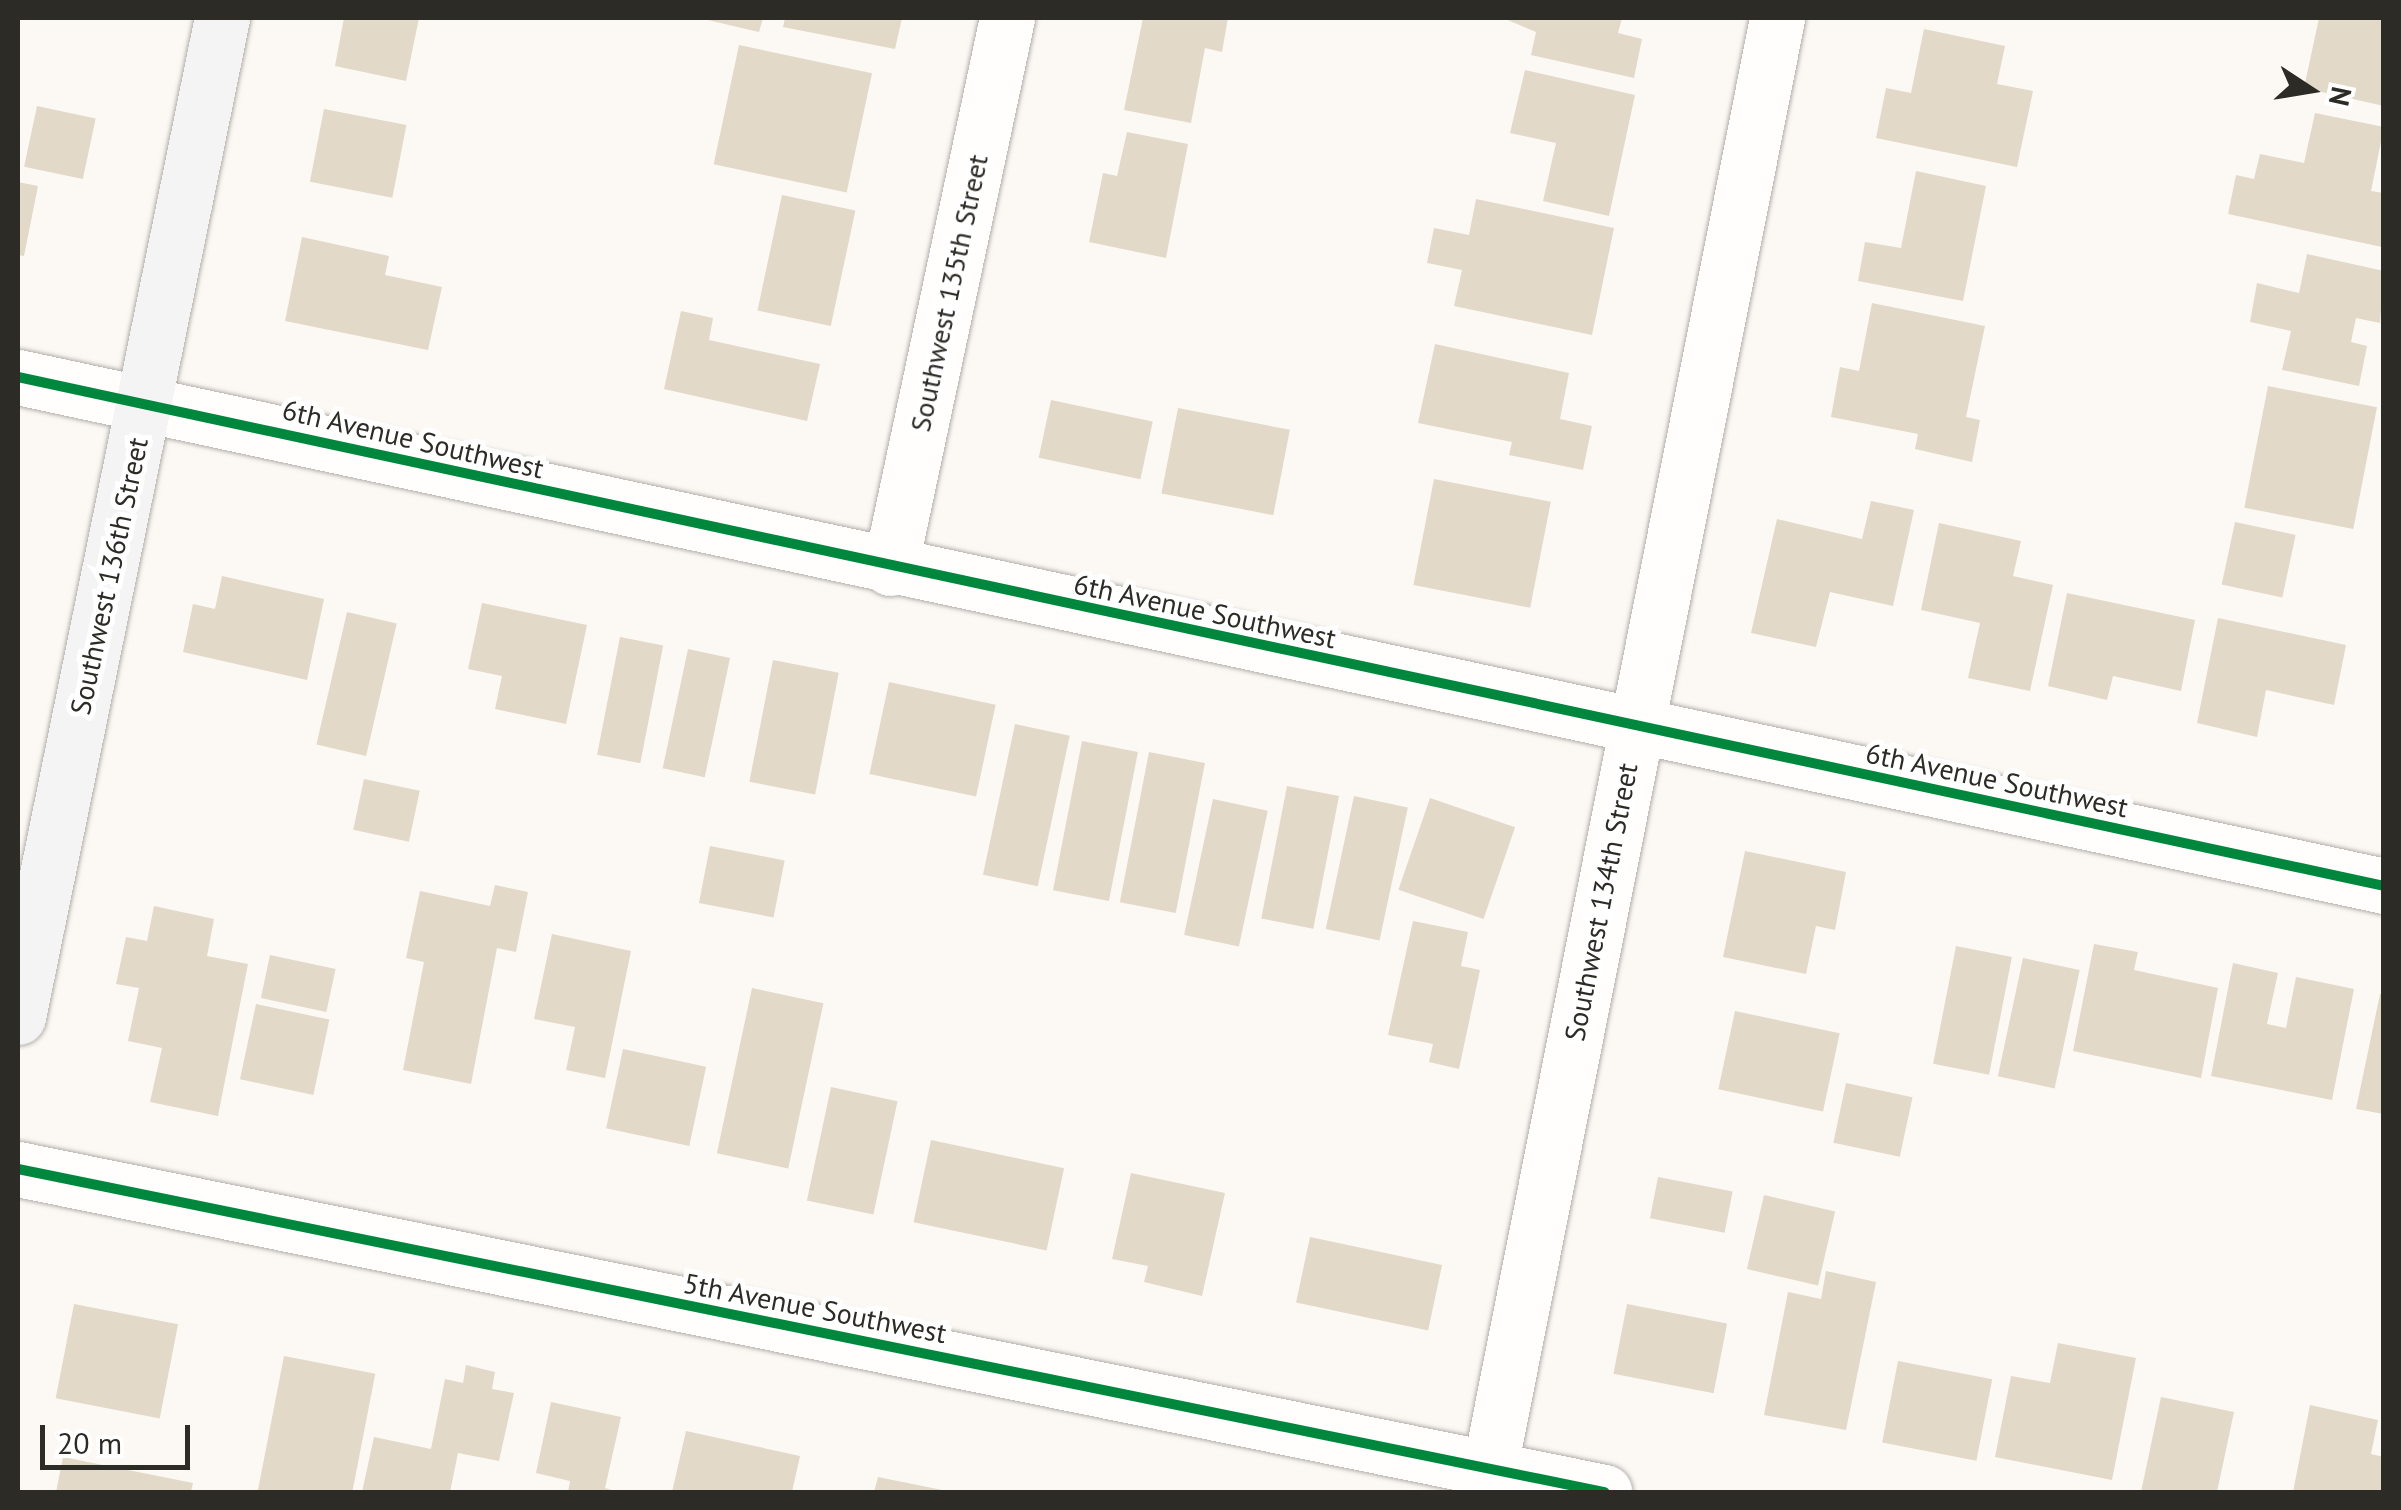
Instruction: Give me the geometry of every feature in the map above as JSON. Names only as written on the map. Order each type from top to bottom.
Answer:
[{"type":"street","name":"Southwest 136th Street","points":[[18,1017],[222,18]]},
{"type":"street","name":"Southwest 135th Street","points":[[890,568],[1007,18]]},
{"type":"street","name":"Southwest 134th Street","points":[[1487,1480],[1777,18]]},
{"type":"street","name":"6th Avenue Southwest","points":[[18,376],[890,568],[2384,886]]},
{"type":"street","name":"5th Avenue Southwest","points":[[18,1170],[1487,1480],[1604,1492]]},
{"type":"building","points":[[344,18],[419,18],[406,81],[335,66]]},
{"type":"building","points":[[699,18],[763,18],[759,32]]},
{"type":"building","points":[[785,18],[902,18],[895,49],[783,27]]},
{"type":"building","points":[[1143,18],[1228,18],[1222,52],[1205,48],[1191,123],[1124,110]]},
{"type":"building","points":[[1503,18],[1622,18],[1618,33],[1642,39],[1634,78],[1531,55],[1536,32]]},
{"type":"building","points":[[2319,18],[2384,18],[2384,106],[2304,88]]},
{"type":"building","points":[[1924,29],[2005,46],[1997,84],[2033,91],[2017,167],[1876,138],[1886,88],[1911,93]]},
{"type":"building","points":[[739,45],[872,73],[847,193],[714,164]]},
{"type":"building","points":[[1525,70],[1635,95],[1609,216],[1543,201],[1556,143],[1510,133]]},
{"type":"building","points":[[37,106],[96,118],[83,179],[24,167]]},
{"type":"building","points":[[324,109],[406,125],[392,198],[310,182]]},
{"type":"building","points":[[2315,113],[2384,127],[2371,191],[2384,193],[2382,247],[2228,214],[2236,175],[2254,179],[2260,154],[2304,163]]},
{"type":"building","points":[[1127,132],[1188,144],[1166,258],[1089,242],[1103,173],[1117,176]]},
{"type":"building","points":[[1916,171],[1986,186],[1963,301],[1858,281],[1865,242],[1901,248]]},
{"type":"building","points":[[18,182],[38,186],[24,256],[18,255]]},
{"type":"building","points":[[782,195],[855,211],[831,326],[757,310]]},
{"type":"building","points":[[1476,199],[1614,228],[1592,335],[1454,306],[1462,270],[1427,263],[1434,228],[1469,235]]},
{"type":"building","points":[[302,237],[389,256],[385,275],[442,287],[428,350],[285,321]]},
{"type":"building","points":[[2307,254],[2384,271],[2380,323],[2356,318],[2351,342],[2367,346],[2359,386],[2282,370],[2291,331],[2250,322],[2257,283],[2299,293]]},
{"type":"building","points":[[1872,303],[1985,326],[1966,417],[1980,420],[1972,462],[1915,449],[1918,434],[1831,417],[1840,367],[1859,371]]},
{"type":"building","points":[[681,311],[713,318],[709,340],[820,364],[807,421],[664,389]]},
{"type":"building","points":[[1435,344],[1569,373],[1560,419],[1592,426],[1583,470],[1509,455],[1512,442],[1418,423]]},
{"type":"building","points":[[2268,386],[2377,407],[2353,529],[2244,508]]},
{"type":"building","points":[[1051,400],[1153,422],[1140,479],[1039,458]]},
{"type":"building","points":[[1178,408],[1290,430],[1273,515],[1161,493]]},
{"type":"building","points":[[1434,479],[1551,502],[1530,608],[1413,585]]},
{"type":"building","points":[[1871,501],[1914,510],[1893,606],[1830,592],[1816,647],[1751,633],[1777,519],[1862,539]]},
{"type":"building","points":[[2235,522],[2296,535],[2282,597],[2222,585]]},
{"type":"building","points":[[1939,523],[2021,541],[2013,576],[2053,585],[2030,691],[1968,678],[1980,623],[1921,610]]},
{"type":"building","points":[[222,576],[324,599],[307,680],[183,652],[193,604],[215,609]]},
{"type":"building","points":[[2067,593],[2195,620],[2181,691],[2113,676],[2107,700],[2048,686]]},
{"type":"building","points":[[482,603],[587,625],[566,724],[495,709],[502,676],[468,669]]},
{"type":"building","points":[[347,612],[397,623],[366,756],[316,745]]},
{"type":"building","points":[[2218,618],[2346,645],[2334,705],[2266,690],[2257,737],[2197,723]]},
{"type":"building","points":[[620,637],[663,645],[640,763],[597,755]]},
{"type":"building","points":[[688,649],[730,658],[705,777],[663,768]]},
{"type":"building","points":[[773,660],[839,673],[815,795],[749,782]]},
{"type":"building","points":[[889,682],[996,705],[976,797],[869,774]]},
{"type":"building","points":[[1015,724],[1070,736],[1038,886],[983,875]]},
{"type":"building","points":[[1082,741],[1138,752],[1109,901],[1053,890]]},
{"type":"building","points":[[1149,752],[1205,763],[1176,913],[1120,902]]},
{"type":"building","points":[[364,779],[420,791],[409,842],[353,830]]},
{"type":"building","points":[[1287,786],[1339,796],[1313,929],[1261,919]]},
{"type":"building","points":[[1354,796],[1408,807],[1380,940],[1326,929]]},
{"type":"building","points":[[1430,798],[1515,827],[1484,919],[1398,890]]},
{"type":"building","points":[[1213,799],[1268,811],[1239,947],[1184,935]]},
{"type":"building","points":[[710,846],[785,861],[774,917],[699,903]]},
{"type":"building","points":[[1745,851],[1846,872],[1835,930],[1816,926],[1806,974],[1723,957]]},
{"type":"building","points":[[495,885],[528,892],[516,952],[497,948],[471,1084],[403,1070],[424,962],[406,958],[420,891],[490,906]]},
{"type":"building","points":[[154,906],[214,919],[207,956],[248,964],[218,1116],[150,1102],[162,1048],[128,1041],[139,988],[116,984],[126,937],[147,941]]},
{"type":"building","points":[[1413,921],[1468,932],[1461,966],[1480,970],[1459,1069],[1429,1062],[1433,1044],[1388,1035]]},
{"type":"building","points":[[552,934],[631,951],[605,1078],[566,1070],[575,1027],[534,1019]]},
{"type":"building","points":[[2094,944],[2138,952],[2134,970],[2218,988],[2201,1078],[2073,1051]]},
{"type":"building","points":[[1956,946],[2012,957],[1989,1075],[1933,1064]]},
{"type":"building","points":[[270,955],[336,969],[326,1012],[261,998]]},
{"type":"building","points":[[2023,958],[2080,970],[2055,1088],[1998,1076]]},
{"type":"building","points":[[2233,963],[2278,973],[2267,1024],[2286,1028],[2296,977],[2354,989],[2332,1100],[2211,1076]]},
{"type":"building","points":[[752,988],[823,1003],[788,1168],[717,1153]]},
{"type":"building","points":[[2380,994],[2384,995],[2384,1114],[2356,1109]]},
{"type":"building","points":[[256,1004],[329,1020],[313,1095],[240,1079]]},
{"type":"building","points":[[1735,1011],[1840,1033],[1823,1111],[1718,1089]]},
{"type":"building","points":[[623,1049],[706,1067],[689,1146],[606,1128]]},
{"type":"building","points":[[1846,1083],[1913,1097],[1900,1157],[1833,1143]]},
{"type":"building","points":[[831,1087],[898,1101],[873,1215],[807,1200]]},
{"type":"building","points":[[931,1140],[1064,1168],[1047,1250],[914,1222]]},
{"type":"building","points":[[1131,1173],[1225,1193],[1202,1296],[1144,1282],[1148,1266],[1112,1259]]},
{"type":"building","points":[[1658,1177],[1733,1192],[1725,1233],[1650,1218]]},
{"type":"building","points":[[1764,1195],[1835,1211],[1818,1285],[1747,1269]]},
{"type":"building","points":[[1310,1237],[1442,1265],[1428,1331],[1296,1303]]},
{"type":"building","points":[[1826,1271],[1876,1282],[1846,1430],[1764,1415],[1788,1292],[1821,1299]]},
{"type":"building","points":[[74,1304],[178,1324],[160,1418],[56,1398]]},
{"type":"building","points":[[1627,1304],[1727,1323],[1714,1393],[1613,1374]]},
{"type":"building","points":[[2058,1343],[2136,1358],[2112,1480],[1995,1457],[2011,1376],[2050,1383]]},
{"type":"building","points":[[284,1356],[375,1374],[352,1492],[258,1492]]},
{"type":"building","points":[[1898,1361],[1992,1379],[1976,1461],[1882,1442]]},
{"type":"building","points":[[466,1365],[495,1372],[492,1389],[514,1393],[499,1461],[458,1453],[450,1492],[362,1492],[374,1437],[431,1449],[445,1379],[463,1383]]},
{"type":"building","points":[[2161,1397],[2234,1412],[2217,1492],[2141,1492]]},
{"type":"building","points":[[551,1402],[621,1417],[605,1488],[618,1492],[568,1492],[570,1481],[536,1473]]},
{"type":"building","points":[[2310,1405],[2378,1420],[2371,1454],[2384,1457],[2384,1492],[2293,1492]]},
{"type":"building","points":[[686,1431],[800,1456],[792,1492],[672,1492]]},
{"type":"building","points":[[63,1457],[193,1483],[191,1492],[56,1492]]},
{"type":"building","points":[[878,1477],[947,1491],[947,1492],[874,1492]]},
{"type":"cycle path","points":[[18,377],[2384,886]]},
{"type":"cycle path","points":[[18,1169],[1604,1492]]}]
